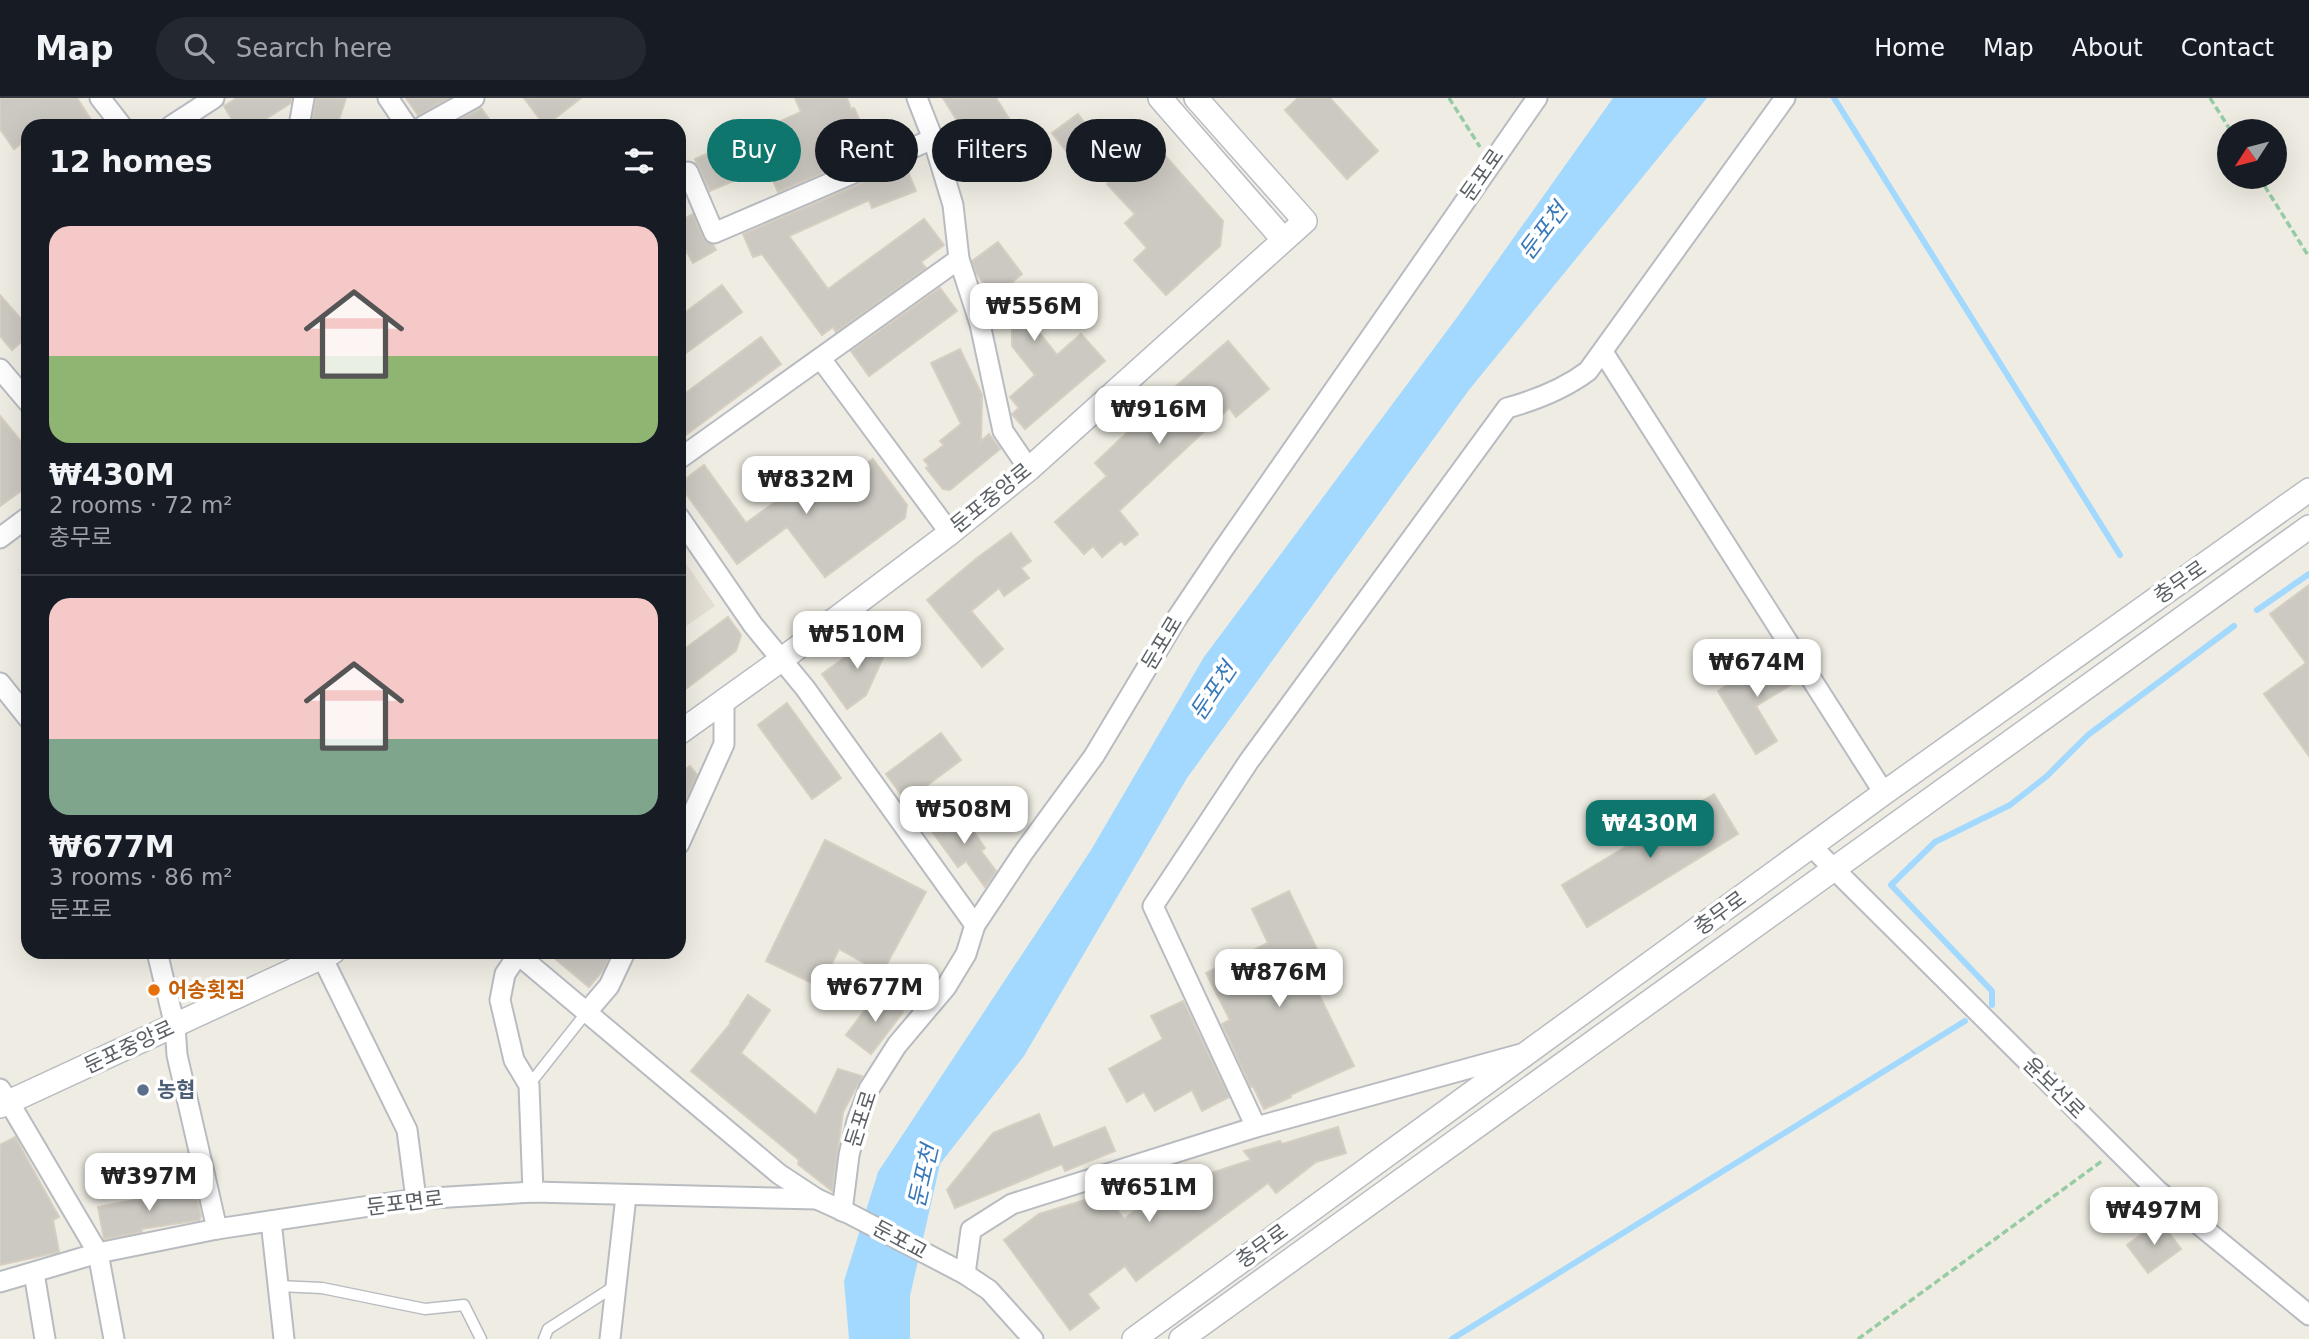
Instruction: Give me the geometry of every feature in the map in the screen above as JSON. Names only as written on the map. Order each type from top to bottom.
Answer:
[{"type":"street","points":[[100,98],[116,119]]},
{"type":"street","points":[[182,119],[214,98]]},
{"type":"street","points":[[300,119],[304,98]]},
{"type":"street","points":[[388,98],[402,119]]},
{"type":"street","points":[[436,119],[474,98]]},
{"type":"street","points":[[917,98],[932,136]]},
{"type":"street","points":[[1160,98],[1283,239]]},
{"type":"street","name":"둔포중앙로","points":[[686,728],[950,533],[1028,469],[1305,221],[1196,98]]},
{"type":"street","name":"둔포로","points":[[846,1212],[854,1132],[869,1089],[897,1045],[946,987],[966,954],[975,925],[1023,853],[1094,756],[1175,621],[1220,554],[1537,98]]},
{"type":"street","points":[[1256,1127],[1153,906],[1249,761],[1507,408],[1532,401],[1573,383],[1588,371],[1785,98]]},
{"type":"street","points":[[686,173],[688,172],[714,233],[932,139]]},
{"type":"street","points":[[946,182],[953,205],[959,260],[980,324],[1003,431],[1028,469]]},
{"type":"street","points":[[686,454],[959,260]]},
{"type":"street","points":[[1604,352],[1884,793]]},
{"type":"street","points":[[821,359],[950,533]]},
{"type":"street","points":[[0,369],[21,394]]},
{"type":"street","name":"충무로","points":[[1134,1339],[1884,793],[2309,490]]},
{"type":"street","points":[[0,538],[21,522]]},
{"type":"street","points":[[686,527],[753,625],[804,688],[975,925]]},
{"type":"street","name":"충무로","points":[[1181,1339],[2309,527]]},
{"type":"street","points":[[0,683],[21,709]]},
{"type":"street","points":[[686,828],[724,744],[724,700]]},
{"type":"street","name":"윤보선로","points":[[1812,847],[2158,1190],[2309,1315]]},
{"type":"street","points":[[159,959],[175,1026],[177,1055],[217,1229]]},
{"type":"street","name":"둔포중앙로","points":[[3,1099],[175,1026],[319,959]]},
{"type":"street","points":[[330,959],[407,1130],[416,1199]]},
{"type":"street","points":[[514,959],[505,974],[500,1000],[514,1060],[529,1085],[533,1192]]},
{"type":"street","points":[[524,959],[779,1174],[817,1199],[846,1212]]},
{"type":"street","points":[[586,1013],[609,986],[622,959]]},
{"type":"street","points":[[957,1270],[971,1230],[1012,1204],[1256,1127],[1529,1052]]},
{"type":"street","points":[[3,1099],[98,1253],[114,1339]]},
{"type":"street","name":"둔포면로","points":[[0,1282],[98,1253],[217,1229],[416,1199],[533,1192],[817,1199]]},
{"type":"street","points":[[610,1339],[625,1196]]},
{"type":"street","name":"둔포교","points":[[846,1212],[957,1270],[989,1290],[1033,1339]]},
{"type":"street","points":[[271,1221],[284,1339]]},
{"type":"street","points":[[34,1273],[45,1339]]},
{"type":"lane","points":[[529,1085],[586,1013]]},
{"type":"lane","points":[[278,1286],[322,1288],[425,1309],[464,1305],[481,1339]]},
{"type":"lane","points":[[544,1339],[548,1329],[616,1286]]},
{"type":"path","points":[[1449,98],[1490,163]]},
{"type":"path","points":[[2210,98],[2223,119]]},
{"type":"path","points":[[2266,189],[2309,257]]},
{"type":"path","points":[[1858,1339],[2117,1150]]},
{"type":"shaded area","points":[[686,563],[715,606],[686,626]]},
{"type":"water","name":"둔포천","points":[[1613,98],[1707,98],[1469,390],[1187,778],[1024,1056],[940,1164],[910,1296],[910,1339],[849,1339],[844,1281],[878,1172],[1091,850],[1204,657],[1458,316]]},
{"type":"building","points":[[0,98],[77,98],[90,119],[21,119],[21,144],[14,149],[0,129]]},
{"type":"building","points":[[237,98],[292,98],[291,103],[266,119],[232,119],[224,106]]},
{"type":"building","points":[[316,98],[346,98],[339,119],[312,119]]},
{"type":"building","points":[[406,98],[449,98],[418,115]]},
{"type":"building","points":[[524,98],[581,98],[554,119],[540,119]]},
{"type":"building","points":[[795,98],[847,98],[859,119],[815,119],[815,176],[778,192],[774,182],[801,182],[801,119],[785,119],[801,112]]},
{"type":"building","points":[[943,98],[996,98],[1009,119],[956,119]]},
{"type":"building","points":[[1298,98],[1330,98],[1378,151],[1347,179],[1285,110]]},
{"type":"building","points":[[480,109],[489,119],[461,119]]},
{"type":"building","points":[[1066,123],[1066,151],[1052,133]]},
{"type":"building","points":[[707,154],[707,182],[731,182],[710,191],[695,159]]},
{"type":"building","points":[[1166,157],[1223,221],[1220,246],[1166,295],[1134,260],[1147,248],[1125,223],[1135,214],[1107,184],[1166,182]]},
{"type":"building","points":[[865,182],[912,182],[916,191],[872,208],[869,200],[789,236],[828,289],[924,219],[944,245],[921,262],[926,268],[836,332],[833,327],[822,335],[762,254],[753,257],[743,234]]},
{"type":"building","points":[[693,214],[703,238],[716,250],[693,263],[686,250],[686,218]]},
{"type":"building","points":[[998,242],[1022,274],[1012,282],[1027,302],[1020,308],[1057,355],[1081,334],[1105,361],[1025,429],[1012,414],[1019,408],[1010,397],[1035,375],[1012,346],[1012,327],[994,304],[997,301],[976,273],[972,261]]},
{"type":"building","points":[[722,285],[742,312],[686,353],[686,312]]},
{"type":"building","points":[[940,288],[957,311],[869,376],[851,351]]},
{"type":"building","points":[[0,295],[21,319],[21,342],[12,350],[0,336]]},
{"type":"building","points":[[761,337],[781,364],[686,435],[686,393]]},
{"type":"building","points":[[1228,341],[1269,389],[1236,417],[1229,408],[1119,511],[1138,534],[1125,545],[1121,541],[1102,557],[1093,546],[1084,554],[1055,522],[1107,476],[1095,463]]},
{"type":"building","points":[[960,349],[982,395],[981,441],[989,434],[1000,449],[950,490],[943,489],[926,468],[929,466],[924,460],[944,445],[940,441],[961,424],[931,363]]},
{"type":"building","points":[[0,416],[21,442],[21,491],[0,506]]},
{"type":"building","points":[[873,459],[907,505],[905,518],[825,577],[787,527],[737,564],[686,494],[686,479],[704,465],[746,523],[807,479],[820,498]]},
{"type":"building","points":[[1011,533],[1031,561],[1021,568],[1029,578],[1004,596],[999,588],[971,611],[1003,649],[982,667],[927,600]]},
{"type":"building","points":[[2309,585],[2309,756],[2264,694],[2306,663],[2270,614]]},
{"type":"building","points":[[728,617],[741,635],[736,651],[686,689],[686,648]]},
{"type":"building","points":[[882,631],[890,642],[866,695],[847,709],[822,674]]},
{"type":"building","points":[[1779,652],[1797,681],[1756,706],[1777,741],[1756,754],[1718,691]]},
{"type":"building","points":[[787,703],[841,778],[812,799],[758,725]]},
{"type":"building","points":[[941,733],[961,760],[906,801],[886,774]]},
{"type":"building","points":[[690,766],[697,775],[686,799],[686,769]]},
{"type":"building","points":[[1714,794],[1738,834],[1587,927],[1562,885]]},
{"type":"building","points":[[959,810],[985,848],[981,851],[996,871],[985,887],[966,861],[958,867],[931,830]]},
{"type":"building","points":[[825,840],[926,892],[882,973],[839,949],[820,987],[766,961]]},
{"type":"building","points":[[1289,891],[1324,964],[1308,972],[1354,1066],[1264,1109],[1222,1024],[1230,1020],[1206,973],[1268,943],[1252,909]]},
{"type":"building","points":[[555,959],[608,959],[604,969],[589,987]]},
{"type":"building","points":[[878,993],[903,1012],[871,1054],[846,1035]]},
{"type":"building","points":[[748,995],[770,1010],[741,1053],[816,1115],[838,1069],[862,1076],[843,1112],[832,1191],[798,1164],[799,1160],[691,1071],[731,1023]]},
{"type":"building","points":[[1183,1001],[1229,1097],[1202,1111],[1192,1090],[1155,1111],[1144,1092],[1127,1102],[1109,1069],[1163,1039],[1151,1016]]},
{"type":"building","points":[[1039,1114],[1053,1148],[1105,1127],[1115,1151],[1065,1171],[1062,1164],[955,1208],[947,1190],[993,1133]]},
{"type":"building","points":[[1338,1127],[1346,1153],[1316,1162],[1276,1193],[1268,1183],[1136,1281],[1125,1266],[1088,1294],[1099,1308],[1070,1330],[1004,1240],[1039,1214],[1105,1194],[1124,1219],[1175,1180],[1178,1184],[1251,1160],[1244,1151],[1280,1141],[1282,1144]]},
{"type":"building","points":[[15,1137],[59,1217],[53,1220],[59,1252],[0,1265],[0,1145]]},
{"type":"building","points":[[195,1189],[201,1216],[199,1220],[141,1229],[142,1232],[104,1239],[98,1207],[140,1197]]},
{"type":"building","points":[[2160,1221],[2181,1249],[2148,1273],[2127,1245]]},
{"type":"waterway","points":[[1834,98],[2120,555]]},
{"type":"waterway","points":[[2257,610],[2309,574]]},
{"type":"waterway","points":[[1992,1005],[1992,991],[1891,885],[1935,842],[2010,805],[2047,776],[2088,735],[2234,626]]},
{"type":"waterway","points":[[1452,1339],[1965,1021]]},
{"type":"place","name":"어송횟집","points":[[154,990]]},
{"type":"place","name":"농협","points":[[143,1090]]}]
